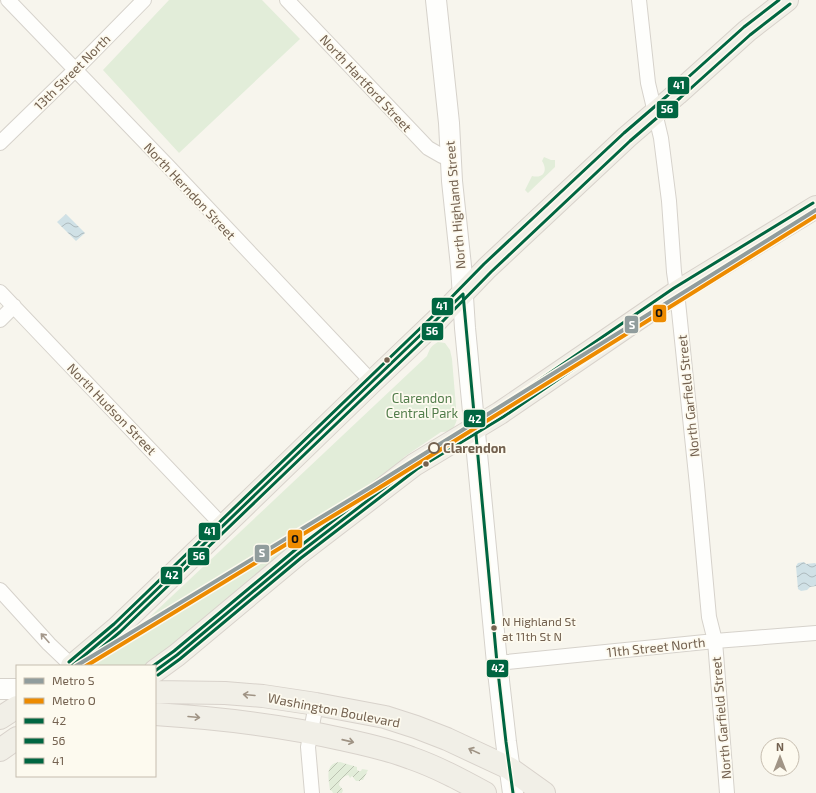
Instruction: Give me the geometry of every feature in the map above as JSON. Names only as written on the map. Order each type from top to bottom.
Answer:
[{"type":"main road","points":[[73,665],[117,628],[224,526],[438,319],[492,263],[655,112],[747,31],[787,0]]},
{"type":"main road","points":[[156,670],[177,655],[298,554],[414,466],[500,413],[677,292],[816,206]]},
{"type":"main road","name":"Washington Boulevard","points":[[156,692],[225,693],[263,696],[385,717],[447,739],[509,768],[544,793]]},
{"type":"main road","name":"Washington Boulevard","points":[[156,714],[222,719],[310,732],[383,749],[412,758],[446,773],[484,793]]},
{"type":"main road","points":[[0,750],[16,739]]},
{"type":"street","name":"North Herndon Street","points":[[8,0],[167,165],[372,382]]},
{"type":"street","name":"13th Street North","points":[[0,143],[144,0]]},
{"type":"street","name":"North Hartford Street","points":[[287,0],[428,148],[442,156],[450,157]]},
{"type":"street","name":"North Highland Street","points":[[436,0],[449,123],[452,181],[497,663],[513,793]]},
{"type":"street","name":"North Garfield Street","points":[[639,0],[648,83],[661,138],[669,201],[674,272],[709,617],[715,641],[728,793]]},
{"type":"street","name":"North Hudson Street","points":[[0,292],[224,526]]},
{"type":"street","points":[[0,320],[14,306]]},
{"type":"street","points":[[0,590],[49,644],[71,665]]},
{"type":"street","name":"11th Street North","points":[[497,663],[715,641],[816,633]]},
{"type":"street","points":[[0,689],[16,689]]},
{"type":"street","points":[[312,793],[308,747],[316,704]]},
{"type":"green space","points":[[169,0],[262,0],[300,39],[179,153],[103,70]]},
{"type":"green space","points":[[544,157],[555,160],[555,167],[528,193],[525,190],[532,176],[536,177],[544,173],[545,168],[542,161]]},
{"type":"green space","name":"Clarendon Central Park","points":[[438,342],[445,343],[450,350],[452,359],[457,419],[452,429],[441,432],[404,457],[398,468],[149,665],[93,665],[103,653],[129,630],[137,629],[427,356],[434,345]]},
{"type":"green space","points":[[340,762],[357,767],[357,770],[359,771],[362,769],[368,770],[363,780],[360,781],[356,781],[352,776],[350,778],[348,775],[343,777],[339,785],[343,790],[342,793],[333,793],[330,790],[329,772],[332,765]]},
{"type":"water","points":[[66,214],[85,233],[76,241],[57,222]]},
{"type":"water","points":[[804,562],[806,564],[816,564],[816,586],[801,591],[798,589],[796,566],[798,563]]},
{"type":"metro line","name":"S","points":[[78,665],[371,487],[816,210]]},
{"type":"metro line","name":"O","points":[[88,665],[374,491],[816,216]]},
{"type":"transit line","name":"41","points":[[69,662],[114,624],[434,315],[484,264],[624,133],[744,27],[779,0]]},
{"type":"transit line","name":"56","points":[[81,665],[120,632],[441,323],[491,272],[630,141],[750,35],[790,4]]},
{"type":"transit line","name":"41","points":[[154,665],[174,651],[295,550],[411,461],[497,409],[674,288],[813,203]]},
{"type":"transit line","name":"56","points":[[158,675],[180,659],[301,558],[417,469],[503,417],[680,296],[816,213]]},
{"type":"transit line","name":"42","points":[[463,294],[497,663],[513,793]]},
{"type":"transit line","name":"42","points":[[73,665],[117,628],[463,294]]},
{"type":"transit line","name":"42","points":[[156,670],[177,655],[298,554],[414,465],[475,429]]},
{"type":"place","name":"Clarendon","points":[[434,448]]},
{"type":"place","name":"N Highland St at 11th St N","points":[[494,628]]}]
